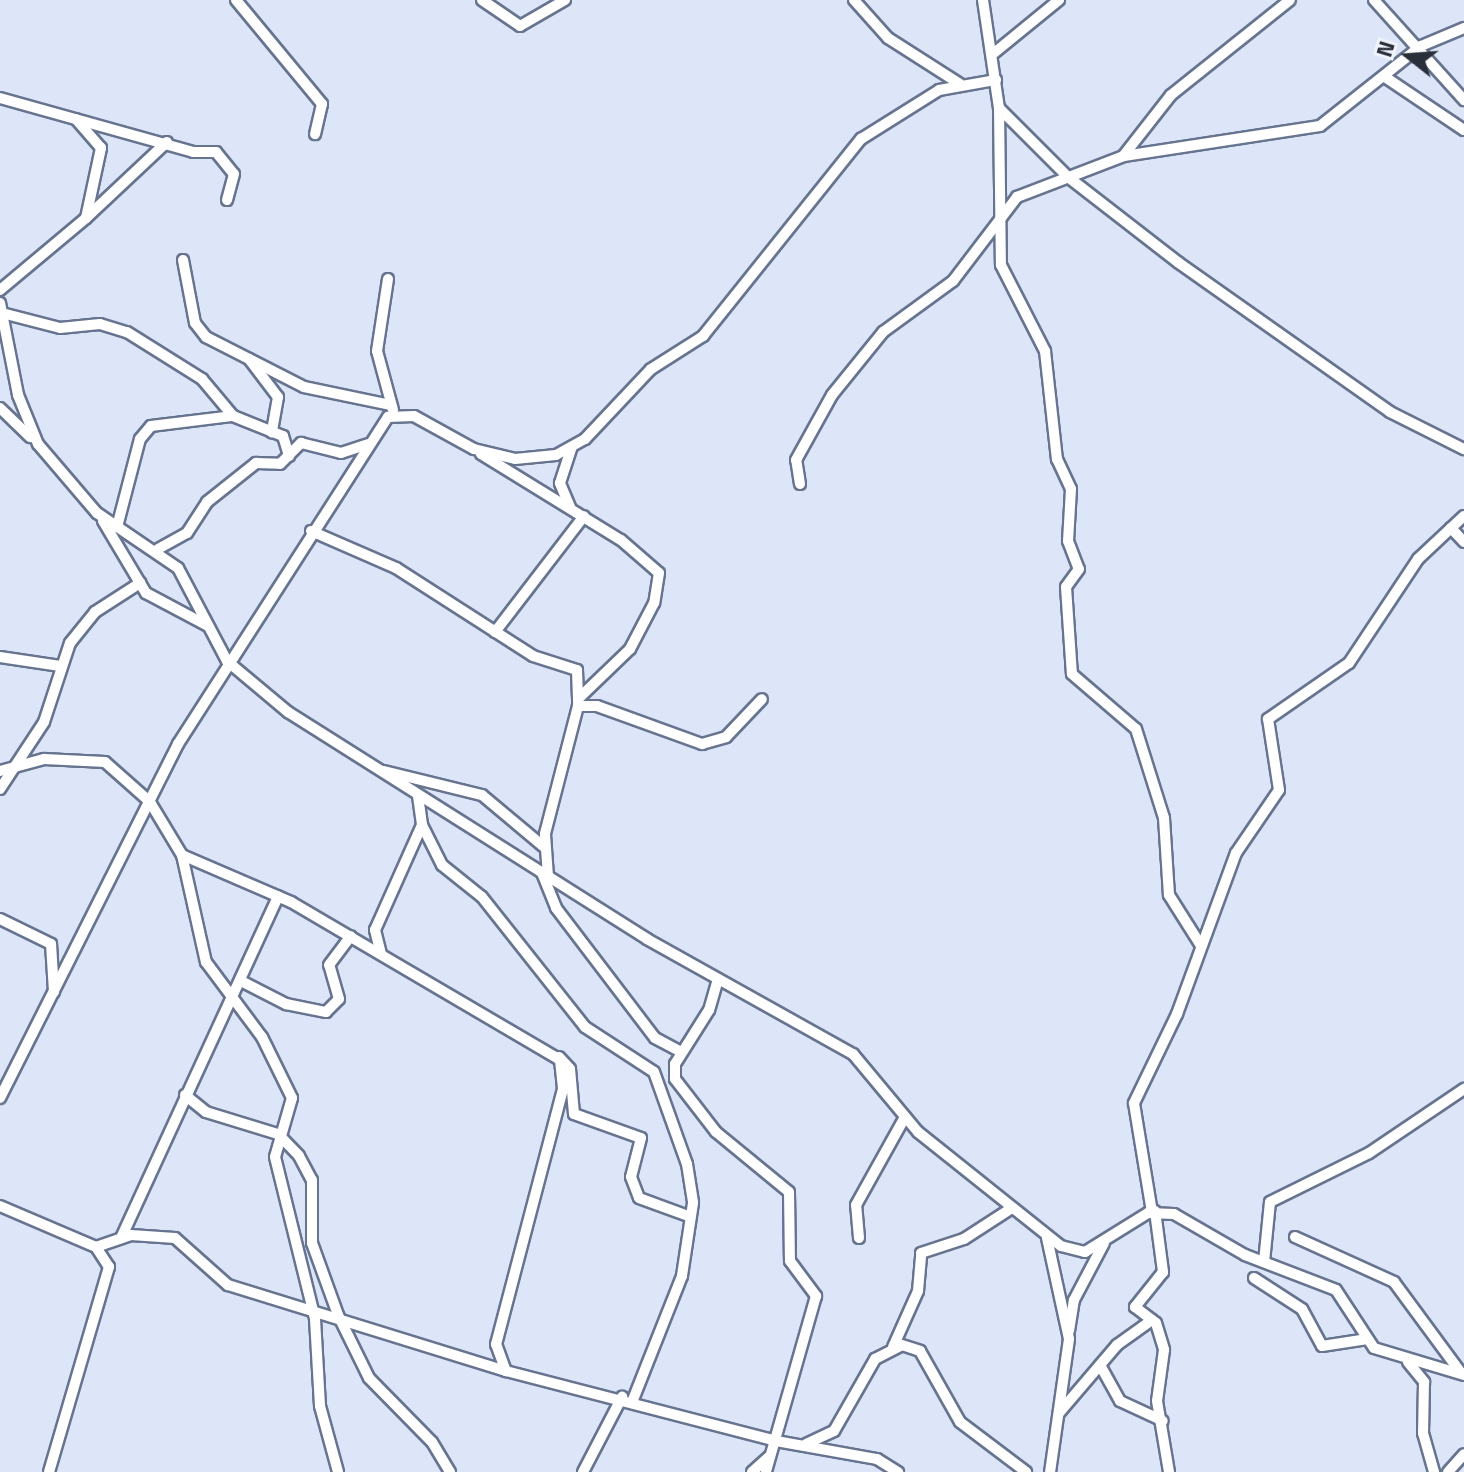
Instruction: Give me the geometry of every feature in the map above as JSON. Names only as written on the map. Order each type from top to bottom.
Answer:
[{"type":"street","points":[[236,0],[322,104],[315,134]]},
{"type":"street","points":[[482,0],[520,26],[565,0]]},
{"type":"street","points":[[854,0],[888,38],[960,84]]},
{"type":"street","points":[[983,0],[994,53],[999,108],[998,215],[1003,271],[1045,351],[1057,459],[1071,489],[1068,541],[1079,568],[1066,587],[1072,674],[1136,729],[1164,818],[1169,895],[1200,944]]},
{"type":"street","points":[[994,53],[1059,0]]},
{"type":"street","points":[[1124,156],[1171,95],[1290,0]]},
{"type":"street","points":[[1374,0],[1421,46],[1464,100]]},
{"type":"street","points":[[800,484],[796,460],[832,395],[883,332],[953,281],[998,215],[1019,196],[1124,156],[1320,126],[1421,46],[1464,28]]},
{"type":"street","points":[[1385,77],[1464,130]]},
{"type":"street","points":[[571,508],[560,483],[574,445],[644,375],[707,332],[861,139],[903,109],[960,84],[996,80]]},
{"type":"street","points":[[0,98],[221,156],[234,174],[227,200]]},
{"type":"street","points":[[999,108],[1068,177],[1344,382],[1464,449]]},
{"type":"street","points":[[71,115],[94,132],[101,148],[86,218]]},
{"type":"street","points":[[0,290],[86,218],[167,142]]},
{"type":"street","points":[[183,260],[196,328],[304,387],[425,420],[584,516],[653,563],[659,586],[630,649],[578,703]]},
{"type":"street","points":[[388,279],[377,351],[393,410]]},
{"type":"street","points":[[38,444],[2,338],[1,308],[60,328],[100,324],[127,332],[202,379],[233,416],[283,436],[289,456]]},
{"type":"street","points":[[249,359],[278,397],[272,432]]},
{"type":"street","points":[[0,408],[38,444],[97,513],[147,594],[208,626]]},
{"type":"street","points":[[0,1098],[150,802],[227,661],[393,410]]},
{"type":"street","points":[[117,527],[148,427],[233,416]]},
{"type":"street","points":[[158,549],[187,533],[242,471],[289,456],[301,443],[341,453],[370,443]]},
{"type":"street","points":[[474,449],[528,460],[574,445]]},
{"type":"street","points":[[97,513],[158,549],[178,568],[227,661],[378,771],[718,979],[853,1054],[905,1117],[1047,1238],[1085,1252],[1154,1212]]},
{"type":"street","points":[[495,632],[584,516]]},
{"type":"street","points":[[1169,1472],[1163,1421],[1157,1401],[1164,1352],[1152,1320],[1135,1304],[1163,1272],[1134,1103],[1236,853],[1279,790],[1268,719],[1349,663],[1418,559],[1464,516]]},
{"type":"street","points":[[1451,528],[1464,542]]},
{"type":"street","points":[[311,531],[396,568],[533,656],[574,668],[578,703],[543,846],[545,875],[556,908],[655,1038],[681,1052]]},
{"type":"street","points":[[0,789],[44,722],[60,666],[95,612],[140,583]]},
{"type":"street","points":[[0,657],[60,666]]},
{"type":"street","points":[[578,703],[597,706],[702,744],[726,737],[762,699]]},
{"type":"street","points":[[0,771],[16,766],[98,759],[150,802],[182,855],[206,962],[232,1002],[262,1037],[292,1098],[278,1134],[276,1167],[312,1306],[320,1406],[338,1472]]},
{"type":"street","points":[[378,771],[471,790],[543,846]]},
{"type":"street","points":[[418,796],[422,825],[442,865],[500,918],[572,1013],[598,1039],[654,1072],[693,1186],[682,1276],[628,1398],[583,1472]]},
{"type":"street","points":[[381,954],[375,930],[422,825]]},
{"type":"street","points":[[182,855],[278,896],[569,1066],[574,1114],[641,1138],[631,1177],[639,1198],[691,1217]]},
{"type":"street","points":[[121,1238],[185,1095],[232,1002],[278,896]]},
{"type":"street","points":[[0,919],[51,944],[54,993]]},
{"type":"street","points":[[241,981],[286,1004],[326,1012],[339,997],[329,965],[351,936]]},
{"type":"street","points":[[718,979],[709,1010],[681,1052],[674,1074],[716,1132],[789,1192],[790,1261],[815,1288],[766,1472]]},
{"type":"street","points":[[506,1371],[496,1344],[563,1089],[562,1065],[551,1054]]},
{"type":"street","points":[[1264,1262],[1270,1202],[1369,1153],[1464,1089]]},
{"type":"street","points":[[185,1095],[206,1112],[278,1134],[310,1174],[312,1243],[338,1315],[369,1378],[432,1442],[450,1472]]},
{"type":"street","points":[[859,1238],[856,1205],[905,1117]]},
{"type":"street","points":[[0,1206],[96,1247],[109,1267],[49,1472]]},
{"type":"street","points":[[805,1445],[834,1431],[848,1397],[893,1347],[918,1291],[921,1253],[964,1239],[1012,1208]]},
{"type":"street","points":[[1154,1212],[1340,1293],[1367,1339],[1403,1358],[1463,1374]]},
{"type":"street","points":[[1295,1237],[1394,1282],[1463,1374]]},
{"type":"street","points":[[96,1247],[121,1238],[181,1240],[228,1285],[312,1306],[506,1371],[628,1398],[776,1441],[877,1459],[898,1472]]},
{"type":"street","points":[[1047,1238],[1057,1307],[1068,1333]]},
{"type":"street","points":[[1050,1472],[1074,1300],[1105,1240]]},
{"type":"street","points":[[1254,1278],[1302,1309],[1322,1346],[1367,1339]]},
{"type":"street","points":[[1058,1414],[1100,1365],[1152,1320]]},
{"type":"street","points":[[893,1347],[920,1351],[951,1412],[1026,1472]]},
{"type":"street","points":[[1403,1358],[1424,1382],[1423,1433],[1434,1472]]},
{"type":"street","points":[[1100,1365],[1120,1401],[1163,1421]]},
{"type":"street","points":[[752,1472],[771,1454]]},
{"type":"street","points":[[1448,1472],[1464,1454]]}]
